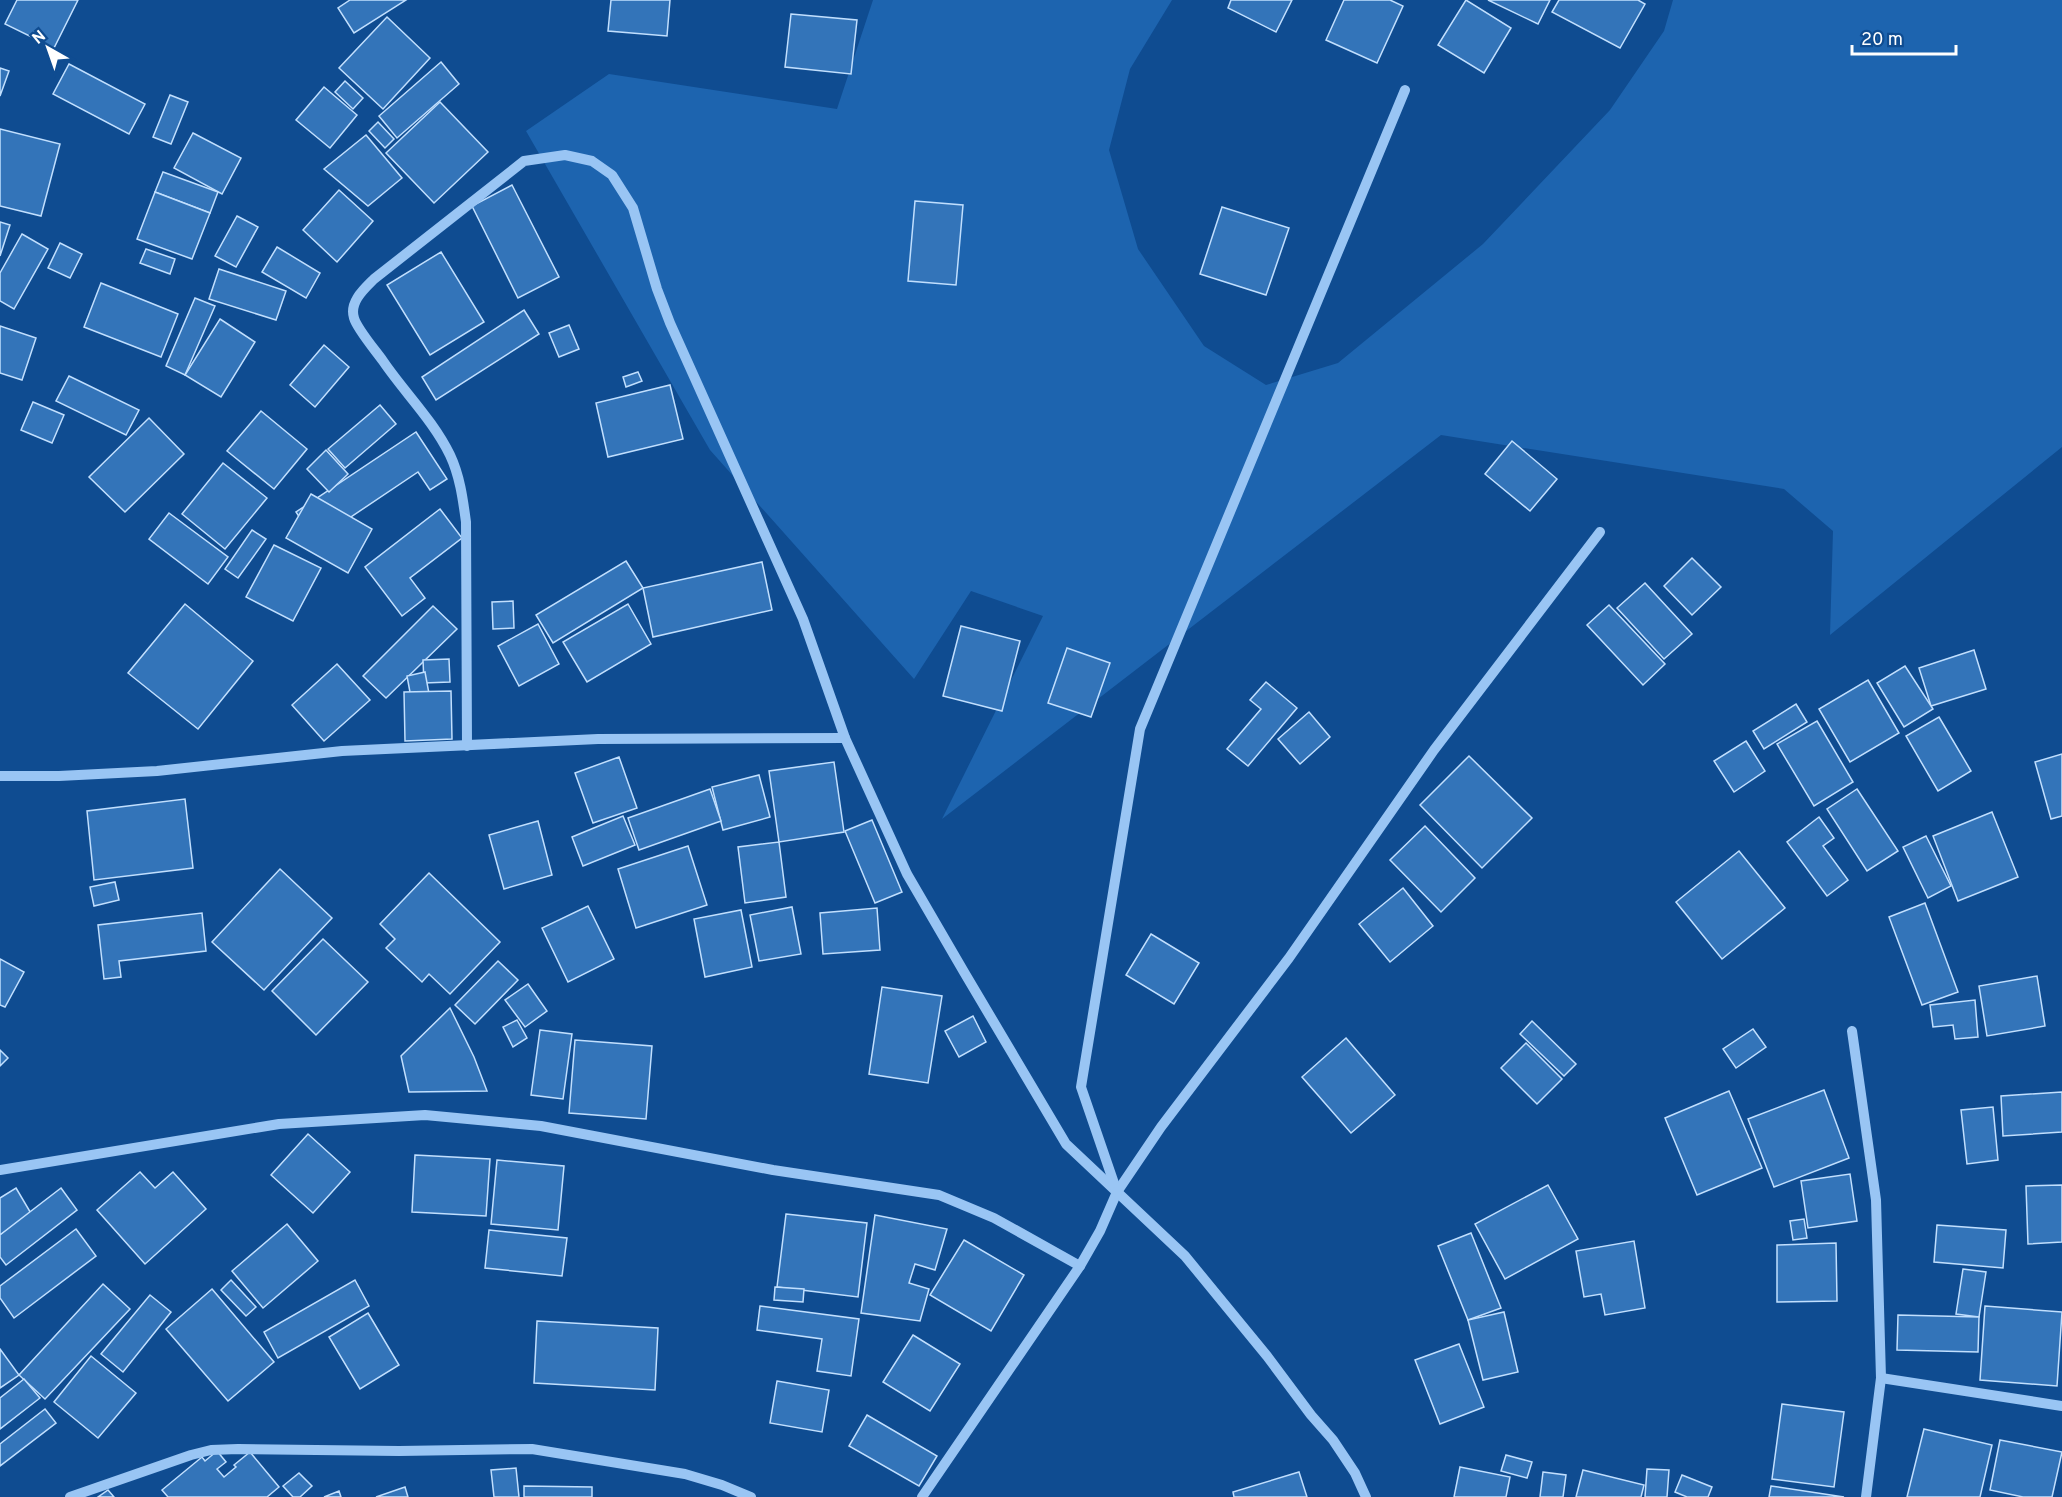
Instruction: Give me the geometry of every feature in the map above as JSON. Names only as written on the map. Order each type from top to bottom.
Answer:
[{"type":"street","points":[[1117,1192],[1080,1087],[1140,729],[1405,90]]},
{"type":"street","points":[[467,746],[466,522],[462,493],[450,455],[430,422],[397,382],[354,318],[354,305],[360,292],[374,279],[524,161],[565,155],[592,161],[612,175],[633,208],[657,289],[667,314],[803,619],[845,738],[907,874],[1066,1144],[1185,1256],[1208,1283],[1333,1440],[1355,1473],[1366,1497]]},
{"type":"street","points":[[922,1497],[1080,1266],[1100,1231],[1117,1192],[1161,1127],[1289,958],[1434,750],[1600,532]]},
{"type":"street","points":[[0,776],[59,776],[146,771],[342,752],[598,739],[845,738]]},
{"type":"street","points":[[1852,1031],[1876,1200],[1881,1378],[1866,1497]]},
{"type":"street","points":[[0,1170],[279,1124],[424,1115],[541,1126],[773,1170],[939,1195],[994,1218],[1080,1266]]},
{"type":"street","points":[[1881,1378],[2062,1406]]},
{"type":"street","points":[[70,1497],[211,1450],[297,1448],[532,1449],[685,1474],[751,1497]]},
{"type":"shaded area","points":[[873,0],[1172,0],[1130,69],[1109,150],[1138,249],[1204,346],[1266,385],[1338,363],[1483,244],[1610,110],[1664,31],[1673,0],[2062,0],[2062,447],[1830,635],[1833,531],[1784,489],[1441,435],[942,819],[1043,616],[971,591],[914,679],[710,450],[526,131],[609,74],[837,109]]},
{"type":"building","points":[[17,0],[78,0],[54,48],[5,24]]},
{"type":"building","points":[[350,0],[406,0],[354,33],[338,8]]},
{"type":"building","points":[[611,0],[670,0],[667,36],[608,31]]},
{"type":"building","points":[[1231,0],[1292,0],[1276,32],[1228,8]]},
{"type":"building","points":[[1344,0],[1390,0],[1403,6],[1377,63],[1326,40]]},
{"type":"building","points":[[1466,0],[1511,28],[1484,73],[1438,45]]},
{"type":"building","points":[[1488,0],[1550,0],[1538,24]]},
{"type":"building","points":[[1559,0],[1638,0],[1645,4],[1620,48],[1552,12]]},
{"type":"building","points":[[791,14],[857,20],[851,74],[785,67]]},
{"type":"building","points":[[387,17],[430,58],[383,109],[339,68]]},
{"type":"building","points":[[441,62],[459,84],[397,138],[379,116]]},
{"type":"building","points":[[69,64],[145,104],[129,134],[53,94]]},
{"type":"building","points":[[0,68],[9,71],[0,96]]},
{"type":"building","points":[[345,81],[363,98],[353,109],[335,92]]},
{"type":"building","points":[[324,87],[357,115],[330,148],[296,120]]},
{"type":"building","points":[[170,95],[188,102],[171,144],[153,137]]},
{"type":"building","points":[[440,102],[488,152],[434,203],[386,153]]},
{"type":"building","points":[[378,122],[394,139],[385,148],[369,131]]},
{"type":"building","points":[[0,129],[60,144],[41,216],[0,206]]},
{"type":"building","points":[[193,133],[241,158],[222,194],[174,168]]},
{"type":"building","points":[[366,135],[402,178],[368,206],[324,169]]},
{"type":"building","points":[[163,172],[218,192],[210,213],[155,192]]},
{"type":"building","points":[[512,185],[559,277],[518,298],[472,206]]},
{"type":"building","points":[[339,190],[373,221],[337,262],[303,230]]},
{"type":"building","points":[[155,192],[210,213],[192,259],[137,239]]},
{"type":"building","points":[[915,201],[963,205],[956,285],[908,281]]},
{"type":"building","points":[[1222,207],[1289,228],[1266,295],[1200,274]]},
{"type":"building","points":[[237,216],[258,227],[236,267],[215,256]]},
{"type":"building","points":[[0,222],[10,225],[0,256]]},
{"type":"building","points":[[22,234],[48,249],[14,309],[0,301],[0,273]]},
{"type":"building","points":[[60,243],[82,254],[70,278],[48,268]]},
{"type":"building","points":[[277,247],[320,273],[306,298],[262,272]]},
{"type":"building","points":[[146,249],[175,259],[170,274],[140,263]]},
{"type":"building","points":[[441,252],[484,322],[430,355],[387,285]]},
{"type":"building","points":[[219,269],[286,291],[276,320],[209,299]]},
{"type":"building","points":[[101,283],[178,314],[161,357],[84,327]]},
{"type":"building","points":[[195,298],[215,306],[185,375],[166,366]]},
{"type":"building","points":[[524,310],[539,334],[436,400],[422,377]]},
{"type":"building","points":[[220,319],[255,342],[221,397],[185,375]]},
{"type":"building","points":[[569,325],[579,349],[559,357],[549,333]]},
{"type":"building","points":[[0,326],[36,338],[22,380],[0,373]]},
{"type":"building","points":[[324,345],[349,367],[315,407],[290,385]]},
{"type":"building","points":[[638,372],[642,381],[626,387],[623,377]]},
{"type":"building","points":[[69,376],[139,410],[126,435],[56,401]]},
{"type":"building","points":[[670,385],[683,439],[608,457],[596,403]]},
{"type":"building","points":[[33,402],[64,415],[52,443],[21,430]]},
{"type":"building","points":[[380,405],[396,424],[345,468],[328,449]]},
{"type":"building","points":[[261,411],[307,449],[274,489],[227,451]]},
{"type":"building","points":[[149,418],[184,454],[125,512],[89,477]]},
{"type":"building","points":[[416,432],[447,479],[430,490],[418,472],[315,541],[296,512]]},
{"type":"building","points":[[1512,441],[1557,479],[1530,511],[1485,474]]},
{"type":"building","points":[[326,450],[348,474],[329,492],[307,469]]},
{"type":"building","points":[[223,463],[267,498],[225,549],[182,514]]},
{"type":"building","points":[[311,494],[372,529],[348,573],[286,538]]},
{"type":"building","points":[[440,509],[462,538],[410,578],[425,598],[402,616],[365,567]]},
{"type":"building","points":[[169,513],[228,557],[208,584],[149,539]]},
{"type":"building","points":[[252,530],[266,539],[238,578],[225,569]]},
{"type":"building","points":[[274,545],[321,568],[293,621],[246,597]]},
{"type":"building","points":[[1692,558],[1721,587],[1692,615],[1664,586]]},
{"type":"building","points":[[626,561],[643,588],[553,643],[536,615]]},
{"type":"building","points":[[762,562],[772,610],[653,637],[643,588]]},
{"type":"building","points":[[1645,583],[1692,634],[1664,659],[1617,608]]},
{"type":"building","points":[[513,601],[514,628],[493,629],[492,602]]},
{"type":"building","points":[[185,604],[253,661],[198,729],[128,673]]},
{"type":"building","points":[[628,604],[651,644],[587,682],[563,642]]},
{"type":"building","points":[[1609,605],[1665,664],[1643,685],[1587,625]]},
{"type":"building","points":[[433,606],[457,629],[386,698],[363,676]]},
{"type":"building","points":[[538,624],[559,664],[519,686],[498,646]]},
{"type":"building","points":[[961,626],[1020,641],[1002,711],[943,696]]},
{"type":"building","points":[[1067,648],[1110,663],[1091,717],[1048,703]]},
{"type":"building","points":[[1974,650],[1986,689],[1931,706],[1919,668]]},
{"type":"building","points":[[449,659],[450,682],[424,683],[423,660]]},
{"type":"building","points":[[337,664],[370,700],[324,741],[292,705]]},
{"type":"building","points":[[1905,666],[1933,709],[1904,727],[1877,683]]},
{"type":"building","points":[[425,672],[430,699],[412,703],[407,676]]},
{"type":"building","points":[[1868,680],[1899,733],[1850,762],[1819,709]]},
{"type":"building","points":[[1266,682],[1297,708],[1248,766],[1227,749],[1261,709],[1250,700]]},
{"type":"building","points":[[451,691],[452,739],[405,741],[404,692]]},
{"type":"building","points":[[1796,704],[1807,722],[1764,749],[1753,731]]},
{"type":"building","points":[[1309,712],[1330,737],[1300,764],[1278,739]]},
{"type":"building","points":[[1939,717],[1971,771],[1938,791],[1906,736]]},
{"type":"building","points":[[1817,721],[1853,782],[1814,806],[1777,744]]},
{"type":"building","points":[[1746,741],[1765,771],[1734,792],[1714,761]]},
{"type":"building","points":[[2062,754],[2062,816],[2051,819],[2035,762]]},
{"type":"building","points":[[1469,756],[1532,818],[1482,868],[1420,805]]},
{"type":"building","points":[[619,757],[637,808],[593,823],[575,773]]},
{"type":"building","points":[[834,762],[844,832],[779,842],[769,771]]},
{"type":"building","points":[[759,775],[770,817],[723,830],[712,787]]},
{"type":"building","points":[[710,789],[721,821],[639,850],[628,818]]},
{"type":"building","points":[[1857,789],[1898,851],[1867,871],[1827,809]]},
{"type":"building","points":[[185,799],[193,868],[94,880],[87,811]]},
{"type":"building","points":[[1992,812],[2018,877],[1958,901],[1933,836]]},
{"type":"building","points":[[623,816],[635,845],[583,866],[572,837]]},
{"type":"building","points":[[1819,817],[1834,838],[1823,846],[1848,880],[1827,896],[1787,842]]},
{"type":"building","points":[[872,820],[902,892],[875,903],[845,831]]},
{"type":"building","points":[[538,821],[552,875],[504,889],[489,835]]},
{"type":"building","points":[[1425,826],[1475,878],[1441,912],[1390,860]]},
{"type":"building","points":[[1926,836],[1951,886],[1928,898],[1903,847]]},
{"type":"building","points":[[779,842],[786,897],[745,903],[738,847]]},
{"type":"building","points":[[688,846],[707,905],[636,928],[618,869]]},
{"type":"building","points":[[1739,851],[1785,908],[1722,959],[1676,902]]},
{"type":"building","points":[[280,869],[332,918],[264,990],[212,942]]},
{"type":"building","points":[[429,873],[500,942],[450,994],[429,974],[422,982],[386,948],[395,939],[380,924]]},
{"type":"building","points":[[115,882],[119,900],[94,906],[90,887]]},
{"type":"building","points":[[1403,888],[1433,926],[1390,962],[1359,924]]},
{"type":"building","points":[[1925,903],[1958,992],[1922,1005],[1889,917]]},
{"type":"building","points":[[588,906],[614,959],[568,982],[542,928]]},
{"type":"building","points":[[792,907],[801,954],[759,961],[750,915]]},
{"type":"building","points":[[877,908],[880,950],[823,954],[820,913]]},
{"type":"building","points":[[741,910],[752,967],[705,977],[694,919]]},
{"type":"building","points":[[202,913],[206,951],[119,961],[121,977],[104,979],[98,925]]},
{"type":"building","points":[[1151,934],[1199,963],[1174,1004],[1126,975]]},
{"type":"building","points":[[323,939],[368,982],[316,1035],[272,991]]},
{"type":"building","points":[[0,959],[24,972],[5,1007],[0,1005]]},
{"type":"building","points":[[498,961],[518,980],[475,1024],[455,1005]]},
{"type":"building","points":[[2037,976],[2045,1026],[1987,1036],[1979,986]]},
{"type":"building","points":[[528,984],[547,1011],[525,1027],[505,1000]]},
{"type":"building","points":[[882,987],[942,996],[928,1083],[869,1074]]},
{"type":"building","points":[[1975,1000],[1978,1037],[1955,1039],[1953,1025],[1933,1027],[1930,1005]]},
{"type":"building","points":[[450,1008],[474,1057],[487,1091],[409,1092],[401,1056]]},
{"type":"building","points":[[973,1016],[986,1042],[959,1057],[945,1031]]},
{"type":"building","points":[[517,1020],[527,1038],[513,1047],[503,1027]]},
{"type":"building","points":[[1532,1021],[1576,1064],[1564,1076],[1520,1034]]},
{"type":"building","points":[[1753,1029],[1766,1047],[1736,1068],[1723,1049]]},
{"type":"building","points":[[540,1030],[572,1034],[563,1099],[531,1095]]},
{"type":"building","points":[[1346,1038],[1395,1095],[1351,1133],[1302,1077]]},
{"type":"building","points":[[575,1040],[652,1046],[646,1119],[569,1113]]},
{"type":"building","points":[[1526,1043],[1562,1079],[1537,1104],[1501,1068]]},
{"type":"building","points":[[0,1050],[8,1058],[0,1066]]},
{"type":"building","points":[[1824,1090],[1849,1158],[1774,1187],[1748,1119]]},
{"type":"building","points":[[1729,1091],[1762,1168],[1697,1195],[1665,1118]]},
{"type":"building","points":[[2062,1092],[2062,1132],[2003,1136],[2001,1096]]},
{"type":"building","points":[[1993,1107],[1998,1160],[1967,1164],[1961,1110]]},
{"type":"building","points":[[308,1134],[350,1172],[313,1213],[271,1175]]},
{"type":"building","points":[[415,1155],[490,1159],[486,1216],[412,1212]]},
{"type":"building","points":[[497,1160],[564,1166],[558,1230],[491,1224]]},
{"type":"building","points":[[140,1172],[155,1188],[173,1172],[206,1209],[145,1264],[97,1210]]},
{"type":"building","points":[[1850,1174],[1857,1221],[1808,1228],[1801,1181]]},
{"type":"building","points":[[1548,1185],[1578,1239],[1505,1279],[1475,1224]]},
{"type":"building","points":[[2062,1185],[2062,1242],[2028,1244],[2026,1186]]},
{"type":"building","points":[[16,1188],[32,1215],[0,1235],[0,1198]]},
{"type":"building","points":[[61,1188],[77,1210],[6,1265],[0,1257],[0,1235]]},
{"type":"building","points":[[786,1214],[867,1223],[858,1297],[777,1287]]},
{"type":"building","points":[[875,1215],[947,1229],[935,1270],[915,1264],[909,1283],[929,1289],[920,1321],[861,1313]]},
{"type":"building","points":[[1804,1219],[1807,1238],[1793,1240],[1790,1221]]},
{"type":"building","points":[[287,1224],[318,1261],[263,1308],[232,1271]]},
{"type":"building","points":[[1937,1225],[2006,1230],[2003,1268],[1934,1262]]},
{"type":"building","points":[[76,1229],[96,1256],[14,1318],[0,1298],[0,1286]]},
{"type":"building","points":[[489,1230],[567,1238],[562,1276],[485,1268]]},
{"type":"building","points":[[1471,1233],[1501,1308],[1468,1320],[1438,1246]]},
{"type":"building","points":[[964,1240],[1024,1275],[991,1331],[930,1295]]},
{"type":"building","points":[[1634,1241],[1645,1308],[1605,1315],[1601,1294],[1584,1297],[1576,1251]]},
{"type":"building","points":[[1836,1243],[1837,1301],[1777,1302],[1777,1245]]},
{"type":"building","points":[[1963,1269],[1986,1272],[1979,1317],[1956,1314]]},
{"type":"building","points":[[231,1280],[256,1307],[246,1316],[221,1290]]},
{"type":"building","points":[[355,1280],[369,1306],[278,1358],[264,1332]]},
{"type":"building","points":[[103,1284],[130,1309],[45,1399],[19,1375]]},
{"type":"building","points":[[775,1287],[804,1289],[803,1302],[774,1300]]},
{"type":"building","points":[[212,1289],[274,1362],[228,1401],[166,1329]]},
{"type":"building","points":[[150,1295],[171,1312],[123,1372],[101,1354]]},
{"type":"building","points":[[760,1306],[859,1319],[851,1376],[817,1371],[822,1339],[757,1330]]},
{"type":"building","points":[[1985,1306],[2062,1312],[2057,1386],[1980,1380]]},
{"type":"building","points":[[1504,1312],[1518,1372],[1483,1380],[1468,1320]]},
{"type":"building","points":[[368,1313],[399,1365],[360,1389],[329,1337]]},
{"type":"building","points":[[1898,1315],[1979,1317],[1978,1352],[1897,1350]]},
{"type":"building","points":[[537,1321],[658,1328],[655,1390],[534,1383]]},
{"type":"building","points":[[913,1335],[960,1364],[930,1411],[883,1382]]},
{"type":"building","points":[[1459,1344],[1484,1407],[1440,1424],[1415,1360]]},
{"type":"building","points":[[0,1349],[19,1375],[0,1388]]},
{"type":"building","points":[[91,1356],[136,1393],[98,1438],[54,1402]]},
{"type":"building","points":[[24,1379],[40,1398],[0,1429],[0,1398]]},
{"type":"building","points":[[777,1381],[829,1390],[822,1432],[770,1423]]},
{"type":"building","points":[[1782,1404],[1844,1412],[1834,1487],[1772,1479]]},
{"type":"building","points":[[45,1409],[56,1423],[0,1466],[0,1444]]},
{"type":"building","points":[[867,1415],[937,1456],[919,1486],[849,1446]]},
{"type":"building","points":[[1924,1429],[1992,1445],[1980,1497],[1907,1497]]},
{"type":"building","points":[[2000,1440],[2062,1452],[2052,1497],[2023,1497],[1990,1490]]},
{"type":"building","points":[[217,1451],[226,1462],[217,1469],[224,1477],[250,1452],[279,1487],[267,1497],[168,1497],[162,1490],[202,1457],[205,1461]]},
{"type":"building","points":[[1506,1455],[1532,1462],[1527,1478],[1501,1471]]},
{"type":"building","points":[[1460,1467],[1510,1477],[1506,1497],[1454,1497]]},
{"type":"building","points":[[516,1468],[519,1497],[494,1497],[491,1470]]},
{"type":"building","points":[[1647,1469],[1669,1470],[1667,1497],[1645,1497]]},
{"type":"building","points":[[1583,1470],[1644,1485],[1641,1497],[1576,1497]]},
{"type":"building","points":[[1299,1472],[1307,1497],[1234,1497],[1233,1492]]},
{"type":"building","points":[[1543,1472],[1566,1475],[1563,1497],[1540,1497]]},
{"type":"building","points":[[299,1473],[312,1486],[300,1497],[293,1497],[283,1486]]},
{"type":"building","points":[[1682,1475],[1712,1487],[1708,1497],[1687,1497],[1675,1492]]},
{"type":"building","points":[[524,1486],[592,1487],[592,1497],[524,1497]]},
{"type":"building","points":[[1771,1486],[1844,1497],[1769,1497]]},
{"type":"building","points":[[405,1487],[408,1497],[376,1497]]},
{"type":"building","points":[[108,1490],[114,1497],[98,1497]]},
{"type":"building","points":[[339,1491],[341,1497],[324,1497]]}]
